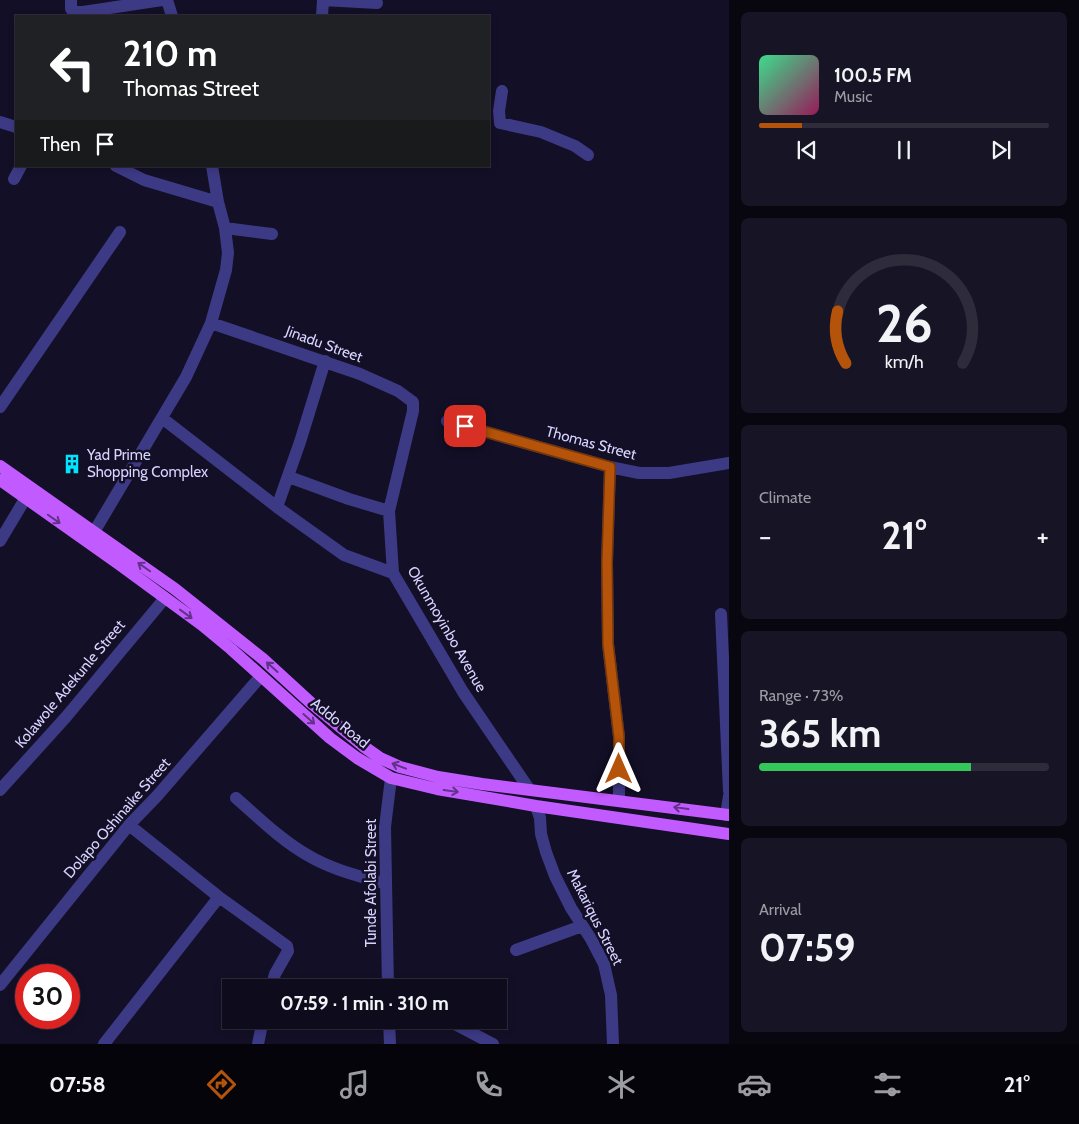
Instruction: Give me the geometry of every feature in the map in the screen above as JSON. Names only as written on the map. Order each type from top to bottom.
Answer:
[{"type":"main road","name":"Addo Road","points":[[0,466],[28,493],[119,564],[202,625],[330,738],[357,758],[391,778],[438,789],[536,806],[729,834]]},
{"type":"main road","name":"Addo Road","points":[[0,480],[28,493],[94,532],[175,589],[263,659],[362,746],[380,758],[400,767],[438,777],[728,815]]},
{"type":"street","points":[[71,0],[71,9],[76,12],[83,12],[162,0]]},
{"type":"street","points":[[167,0],[172,15]]},
{"type":"street","points":[[322,15],[323,0],[377,2]]},
{"type":"street","points":[[502,91],[499,111],[500,123],[541,132],[575,146],[588,155]]},
{"type":"street","points":[[0,122],[15,127]]},
{"type":"street","points":[[14,179],[20,167]]},
{"type":"street","points":[[118,167],[144,180],[218,202]]},
{"type":"street","points":[[94,532],[186,377],[211,323],[228,253],[225,228],[212,167]]},
{"type":"street","points":[[225,228],[272,234]]},
{"type":"street","points":[[0,407],[120,232]]},
{"type":"street","name":"Jinadu Street","points":[[211,323],[325,361],[398,391],[413,402],[413,411]]},
{"type":"street","points":[[277,508],[325,361]]},
{"type":"street","name":"Okunmoyinbo Avenue","points":[[413,411],[389,511],[393,573],[463,692],[529,789]]},
{"type":"street","points":[[162,418],[277,508],[344,555],[393,573]]},
{"type":"street","name":"Thomas Street","points":[[447,421],[610,467],[639,473],[669,473],[729,463]]},
{"type":"street","points":[[610,467],[607,563],[608,644],[619,737],[619,800]]},
{"type":"street","points":[[288,477],[389,511]]},
{"type":"street","points":[[0,541],[28,493]]},
{"type":"street","name":"Kolawole Adekunle Street","points":[[0,790],[66,717],[165,598]]},
{"type":"street","points":[[721,614],[729,791]]},
{"type":"street","name":"Dolapo Oshinaike Street","points":[[0,984],[129,825],[261,676]]},
{"type":"street","name":"Tunde Afolabi Street","points":[[388,979],[385,827],[391,778]]},
{"type":"street","points":[[728,815],[729,796]]},
{"type":"street","points":[[236,798],[288,843],[310,856],[343,871],[386,884]]},
{"type":"street","name":"Makariqus Street","points":[[536,806],[546,852],[571,908],[604,964],[609,983],[612,1009],[613,1044]]},
{"type":"street","points":[[129,825],[219,897],[287,946],[288,951],[274,979]]},
{"type":"street","points":[[104,1044],[219,897]]},
{"type":"street","points":[[516,950],[582,926]]},
{"type":"street","points":[[258,1044],[261,1029]]},
{"type":"street","points":[[389,1029],[390,1044]]},
{"type":"street","points":[[465,1029],[494,1044]]},
{"type":"place","name":"Yad Prime Shopping Complex","points":[[72,464]]},
{"type":"route","points":[[465,426],[610,467],[607,563],[608,644],[619,737],[619,769]]}]
